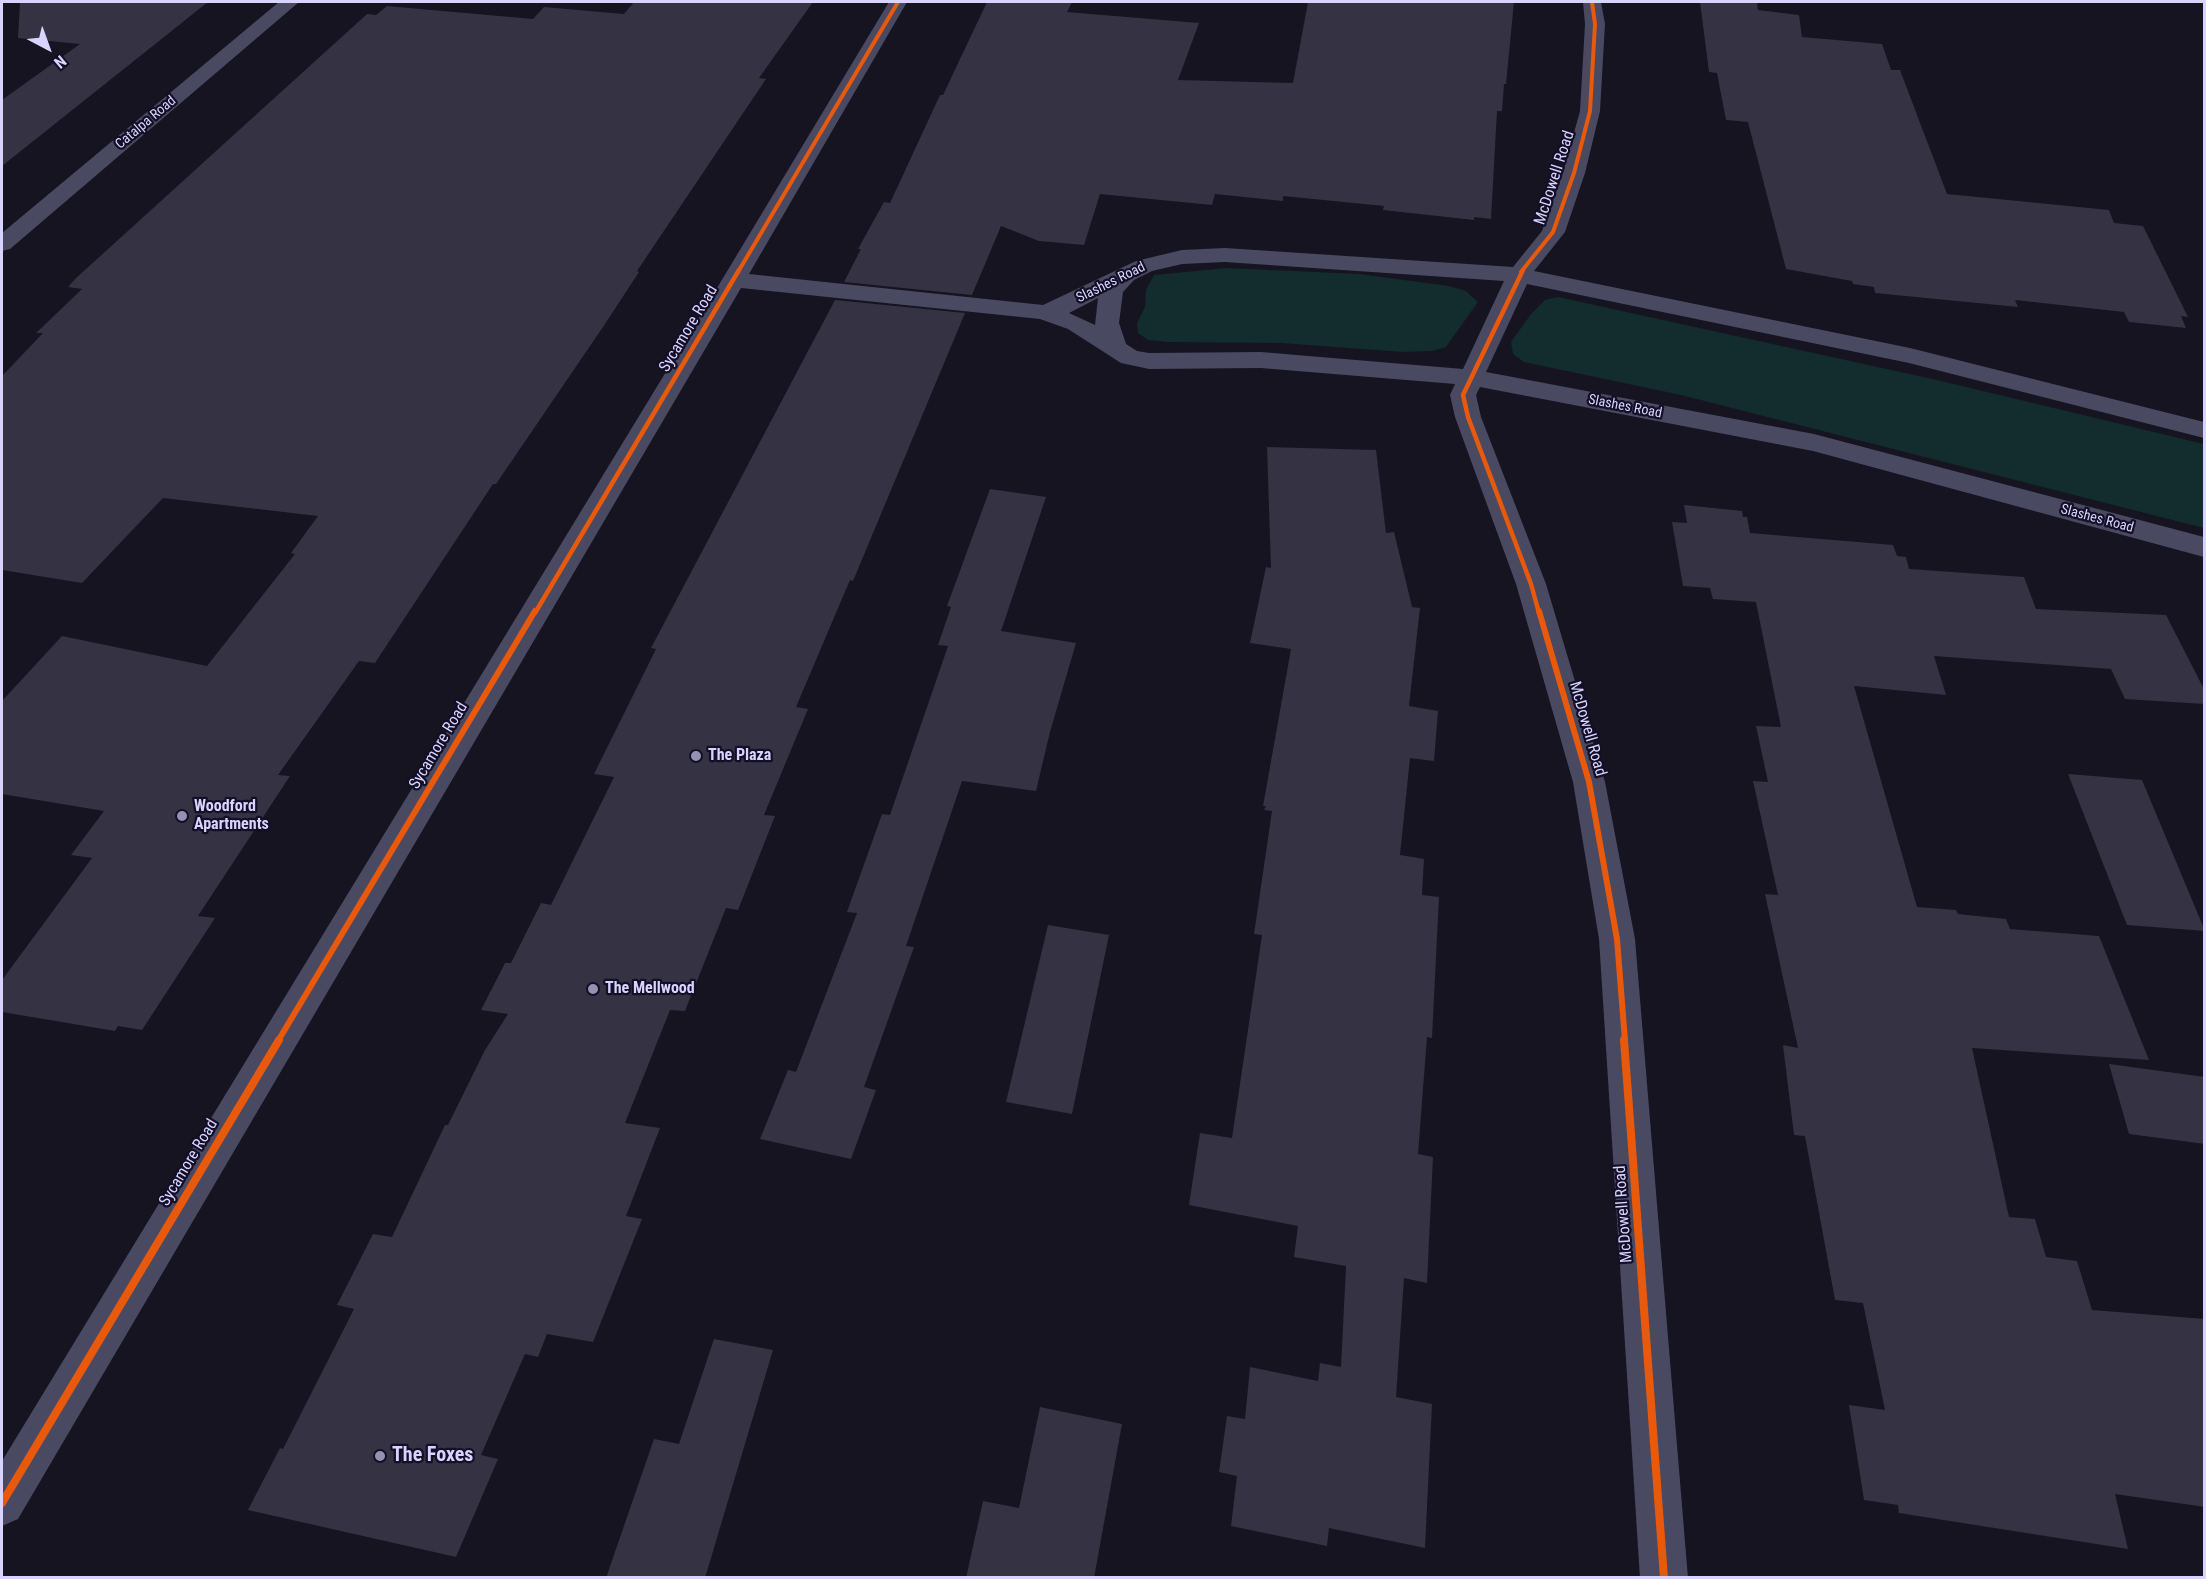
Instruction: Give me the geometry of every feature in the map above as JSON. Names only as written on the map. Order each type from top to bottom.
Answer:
[{"type":"street","name":"Catalpa Road","points":[[2,244],[290,2]]},
{"type":"street","name":"Sycamore Road","points":[[2,1503],[898,2]]},
{"type":"street","name":"McDowell Road","points":[[1592,2],[1595,24],[1590,111],[1574,172],[1553,232],[1519,275],[1463,395],[1468,417],[1531,584],[1589,782],[1617,939],[1664,1578]]},
{"type":"street","name":"Slashes Road","points":[[1044,312],[1062,308],[1156,262],[1182,257],[1225,255],[1519,275],[1910,356],[2205,430]]},
{"type":"street","points":[[1115,350],[1107,323],[1111,291],[1126,275]]},
{"type":"street","name":"Slashes Road","points":[[733,280],[1044,312],[1077,324],[1130,358],[1149,361],[1261,360],[1470,377],[1814,443],[2205,547]]},
{"type":"green space","points":[[1227,268],[1359,274],[1449,286],[1466,291],[1478,302],[1446,347],[1432,351],[1403,352],[1281,343],[1168,342],[1148,340],[1138,333],[1137,323],[1145,307],[1146,290],[1154,275]]},
{"type":"green space","points":[[1558,297],[1937,380],[2204,444],[2204,528],[1681,395],[1524,362],[1513,354],[1511,342],[1531,314],[1545,300]]},
{"type":"building","points":[[20,2],[208,2],[2,166],[2,100],[80,44],[18,38]]},
{"type":"building","points":[[634,2],[813,2],[759,78],[766,79],[637,271],[639,272],[605,324],[496,484],[493,484],[375,663],[359,661],[278,775],[290,776],[198,916],[215,918],[142,1030],[118,1026],[115,1031],[2,1012],[2,980],[92,858],[71,855],[104,811],[2,794],[2,701],[62,636],[207,666],[295,554],[291,553],[318,516],[163,498],[82,583],[2,570],[2,376],[43,333],[36,333],[82,289],[68,287],[75,279],[367,14],[376,15],[387,6],[533,19],[544,7],[624,14]]},
{"type":"building","points":[[987,2],[1072,2],[1067,12],[1199,23],[1178,80],[1293,83],[1308,2],[1514,2],[1502,111],[1497,111],[1491,219],[1474,217],[1474,220],[1383,210],[1384,206],[1283,196],[1283,201],[1215,194],[1212,205],[1100,194],[1084,245],[1039,241],[1001,226],[972,295],[844,282],[861,249],[858,249],[884,202],[890,203],[940,95],[943,95]]},
{"type":"building","points":[[1700,2],[1757,2],[1758,10],[1799,15],[1802,37],[1882,44],[1891,70],[1900,70],[1947,194],[2109,210],[2114,223],[2143,226],[2188,317],[2181,316],[2186,328],[2129,322],[2124,312],[2015,300],[2018,307],[1875,293],[1874,287],[1853,284],[1852,281],[1786,269],[1748,122],[1726,120],[1717,73],[1709,72]]},
{"type":"building","points":[[835,300],[965,313],[853,581],[850,580],[796,707],[808,709],[764,815],[775,816],[738,910],[726,908],[685,1011],[670,1010],[625,1123],[660,1128],[626,1216],[642,1219],[593,1342],[547,1334],[538,1357],[525,1354],[481,1455],[498,1459],[456,1557],[248,1510],[280,1448],[283,1449],[354,1309],[337,1305],[373,1234],[392,1237],[445,1125],[448,1125],[485,1050],[508,1014],[481,1010],[505,963],[511,963],[541,903],[551,905],[614,777],[594,774],[656,649],[651,648]]},
{"type":"building","points":[[1267,447],[1376,450],[1386,533],[1394,532],[1412,607],[1420,608],[1409,706],[1438,711],[1434,761],[1410,758],[1400,855],[1424,859],[1422,895],[1439,897],[1432,1038],[1427,1037],[1418,1154],[1433,1157],[1427,1283],[1404,1278],[1396,1397],[1432,1404],[1425,1548],[1329,1528],[1327,1546],[1231,1526],[1237,1476],[1219,1472],[1227,1416],[1245,1419],[1250,1367],[1318,1381],[1320,1363],[1341,1367],[1346,1266],[1294,1257],[1298,1226],[1189,1205],[1200,1133],[1232,1138],[1262,935],[1254,934],[1272,811],[1264,810],[1266,806],[1263,806],[1291,649],[1250,643],[1266,567],[1271,568]]},
{"type":"building","points":[[990,489],[1046,497],[1001,631],[1076,643],[1050,732],[1036,791],[962,781],[906,946],[914,947],[864,1087],[876,1090],[851,1159],[760,1139],[788,1070],[796,1072],[857,913],[847,912],[882,814],[890,815],[948,646],[938,645],[951,607],[947,606]]},
{"type":"building","points":[[1684,505],[1742,511],[1743,517],[1747,517],[1750,533],[1893,545],[1897,556],[1906,557],[1909,569],[2024,577],[2036,609],[2166,615],[2205,691],[2205,704],[2125,699],[2111,669],[1934,656],[1946,695],[1854,686],[1917,907],[1956,910],[1958,914],[2006,919],[2010,929],[2099,936],[2149,1060],[1972,1048],[2009,1217],[2035,1219],[2046,1257],[2077,1261],[2092,1310],[2205,1319],[2205,1507],[2115,1494],[2128,1549],[1899,1513],[1898,1505],[1864,1500],[1849,1405],[1885,1410],[1863,1303],[1835,1300],[1805,1136],[1794,1135],[1783,1045],[1798,1048],[1765,894],[1778,895],[1753,781],[1768,782],[1756,726],[1781,727],[1756,602],[1713,599],[1710,588],[1683,586],[1672,522],[1687,523]]},
{"type":"building","points":[[2068,774],[2142,780],[2205,931],[2127,925]]},
{"type":"building","points":[[1048,925],[1109,935],[1072,1114],[1006,1102]]},
{"type":"building","points":[[2109,1064],[2205,1077],[2205,1144],[2129,1134]]},
{"type":"building","points":[[714,1339],[773,1350],[705,1578],[606,1578],[654,1439],[679,1444]]},
{"type":"building","points":[[1040,1407],[1122,1424],[1094,1578],[966,1578],[983,1501],[1019,1508]]},
{"type":"cycle path","points":[[2,1503],[898,2]]},
{"type":"cycle path","points":[[1592,2],[1595,24],[1590,111],[1574,173],[1553,232],[1519,275],[1463,395],[1468,417],[1531,584],[1589,782],[1617,939],[1664,1578]]},
{"type":"place","name":"The Plaza","points":[[696,756]]},
{"type":"place","name":"Woodford Apartments","points":[[182,816]]},
{"type":"place","name":"The Mellwood","points":[[593,989]]},
{"type":"place","name":"The Foxes","points":[[380,1456]]}]
